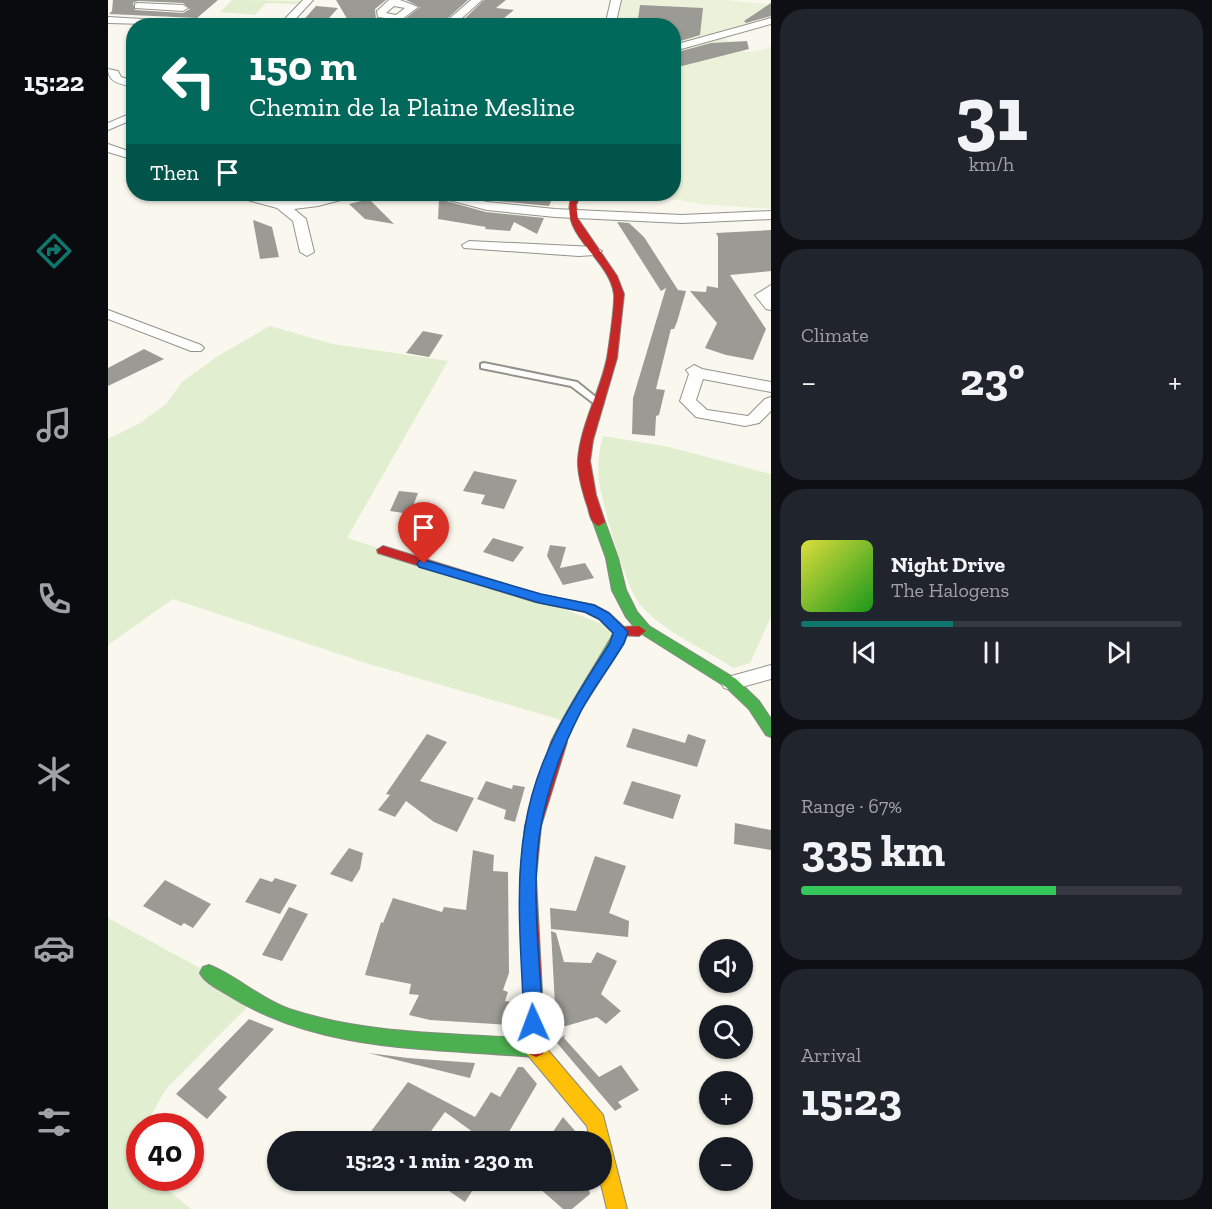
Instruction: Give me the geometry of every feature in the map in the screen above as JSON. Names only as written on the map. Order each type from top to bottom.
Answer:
[{"type":"street","points":[[172,18],[192,0]]},
{"type":"street","points":[[291,18],[308,0]]},
{"type":"street","points":[[458,18],[477,0]]},
{"type":"street","points":[[612,18],[616,0]]},
{"type":"street","points":[[138,6],[183,8]]},
{"type":"street","points":[[108,20],[126,21]]},
{"type":"street","points":[[681,46],[771,21]]},
{"type":"street","points":[[108,72],[114,74],[116,79],[126,82]]},
{"type":"street","points":[[108,127],[126,119]]},
{"type":"street","points":[[108,148],[126,154]]},
{"type":"street","points":[[265,201],[282,206],[315,204],[325,201]]},
{"type":"street","points":[[468,201],[487,206],[682,219],[771,215]]},
{"type":"street","points":[[575,201],[571,213],[612,276],[619,294],[612,358],[585,450],[585,474],[622,597],[631,614],[644,629],[731,683],[754,705],[771,731]]},
{"type":"street","points":[[299,219],[315,204]]},
{"type":"street","points":[[282,206],[299,219],[307,252]]},
{"type":"street","points":[[469,245],[595,251]]},
{"type":"street","points":[[771,289],[762,295],[771,306]]},
{"type":"street","points":[[108,314],[196,348]]},
{"type":"street","points":[[127,337],[143,328]]},
{"type":"street","points":[[771,387],[696,372],[688,401],[702,414],[745,421],[753,420],[771,402]]},
{"type":"street","points":[[383,550],[529,596],[589,608],[604,616],[621,632]]},
{"type":"street","points":[[621,632],[644,629]]},
{"type":"street","points":[[617,1209],[596,1122],[543,1060],[536,1048],[529,912],[529,855],[533,826],[549,768],[561,736],[574,709],[617,643],[621,632]]},
{"type":"street","points":[[731,683],[771,672]]},
{"type":"street","points":[[209,973],[254,1000],[301,1021],[439,1041],[481,1042],[536,1048]]},
{"type":"lane","points":[[484,366],[574,384],[599,404]]},
{"type":"green space","points":[[232,0],[301,1],[297,4],[266,3],[255,15],[220,12]]},
{"type":"green space","points":[[621,0],[725,0],[771,4],[771,18],[681,45],[681,18],[617,18]]},
{"type":"green space","points":[[725,38],[746,52],[771,47],[771,209],[681,201],[681,49]]},
{"type":"green space","points":[[270,326],[333,344],[448,361],[347,538],[540,599],[621,632],[568,722],[369,664],[173,599],[108,645],[108,439],[140,423],[166,404],[183,381],[218,356]]},
{"type":"green space","points":[[603,436],[669,447],[771,474],[771,617],[750,663],[733,668],[674,633],[652,617],[636,598],[616,547],[601,493],[598,464]]},
{"type":"green space","points":[[108,918],[254,1000],[166,1089],[152,1113],[126,1113],[126,1191],[170,1191],[191,1209],[108,1209]]},
{"type":"building","points":[[113,0],[218,0],[197,18],[109,14],[112,11]],"holes":[[[138,1],[183,3],[190,9],[183,13],[135,10],[133,3]]]},
{"type":"building","points":[[336,0],[386,0],[375,9],[376,18],[347,18]]},
{"type":"building","points":[[406,0],[468,0],[448,18],[406,18],[420,7]]},
{"type":"building","points":[[484,0],[506,0],[496,8],[514,10],[504,18],[465,18]]},
{"type":"building","points":[[771,3],[771,16],[746,23],[744,21]]},
{"type":"building","points":[[640,5],[703,8],[700,35],[681,41],[681,18],[638,18]]},
{"type":"building","points":[[316,6],[338,8],[329,18],[305,18]]},
{"type":"building","points":[[747,41],[749,49],[681,66],[681,51],[711,43]]},
{"type":"building","points":[[371,201],[394,224],[365,219],[349,204]]},
{"type":"building","points":[[439,201],[486,212],[544,218],[537,234],[514,222],[510,231],[485,229],[486,227],[438,219]]},
{"type":"building","points":[[497,201],[551,201],[549,206]]},
{"type":"building","points":[[253,220],[272,227],[279,257],[260,259]]},
{"type":"building","points":[[617,222],[629,223],[644,237],[678,290],[686,291],[677,322],[674,329],[671,329],[656,389],[665,390],[659,415],[656,416],[655,436],[632,434],[633,398],[666,288],[661,291]]},
{"type":"building","points":[[771,230],[771,271],[730,275],[766,329],[753,360],[705,348],[717,323],[690,291],[706,292],[707,286],[718,288],[718,237],[716,233]]},
{"type":"building","points":[[423,331],[443,335],[429,357],[406,353]]},
{"type":"building","points":[[144,349],[164,359],[108,386],[108,368]]},
{"type":"building","points":[[474,471],[517,480],[504,509],[481,504],[485,495],[463,491]]},
{"type":"building","points":[[399,491],[418,493],[410,514],[390,511]]},
{"type":"building","points":[[493,538],[524,547],[513,562],[483,552]]},
{"type":"building","points":[[550,545],[566,547],[560,568],[585,563],[594,578],[563,585],[547,556]]},
{"type":"building","points":[[633,728],[685,743],[688,734],[706,740],[697,767],[626,747]]},
{"type":"building","points":[[427,734],[447,742],[420,781],[474,798],[457,832],[434,822],[406,801],[395,817],[378,810],[390,795],[386,794]]},
{"type":"building","points":[[486,781],[512,789],[513,785],[525,787],[515,822],[504,819],[506,810],[477,799]]},
{"type":"building","points":[[632,781],[681,795],[673,819],[623,804]]},
{"type":"building","points":[[735,823],[771,830],[771,850],[734,844]]},
{"type":"building","points":[[349,848],[363,853],[360,869],[352,882],[330,874]]},
{"type":"building","points":[[473,850],[494,855],[493,871],[508,872],[509,973],[503,990],[508,992],[505,1001],[513,1002],[511,1025],[430,1020],[409,1015],[419,995],[409,994],[411,984],[365,975],[381,922],[383,923],[393,898],[442,912],[444,907],[466,910]]},
{"type":"building","points":[[595,856],[626,866],[609,913],[629,921],[628,937],[551,929],[550,908],[576,911]]},
{"type":"building","points":[[260,878],[272,882],[275,878],[297,885],[280,914],[245,902]]},
{"type":"building","points":[[165,880],[211,904],[193,928],[184,923],[181,926],[143,906]]},
{"type":"building","points":[[289,907],[308,914],[282,961],[262,955]]},
{"type":"building","points":[[551,931],[556,933],[564,962],[591,963],[597,952],[617,961],[601,994],[621,1011],[606,1024],[597,1017],[566,1026],[556,1024]]},
{"type":"building","points":[[249,1019],[274,1029],[218,1089],[227,1097],[207,1119],[204,1113],[200,1113],[176,1094]]},
{"type":"building","points":[[566,1035],[564,1038],[599,1077],[621,1065],[639,1090],[618,1102],[622,1107],[615,1111],[557,1043],[557,1040]]},
{"type":"building","points":[[368,1053],[408,1058],[475,1063],[470,1078]]},
{"type":"building","points":[[518,1067],[523,1067],[537,1084],[509,1131],[471,1131],[445,1112],[431,1131],[371,1131],[408,1082],[475,1117],[491,1092],[500,1097]]},
{"type":"building","points":[[563,1117],[575,1131],[553,1131]]},
{"type":"building","points":[[449,1191],[472,1191],[465,1202]]},
{"type":"building","points":[[543,1191],[589,1191],[590,1194],[572,1209],[563,1209]]},
{"type":"traffic: fast","points":[[599,522],[612,558],[619,590],[631,614],[644,629],[731,683],[754,705],[771,731]]},
{"type":"traffic: fast","points":[[559,742],[574,709],[617,643],[621,632]]},
{"type":"traffic: fast","points":[[209,973],[268,1008],[317,1025],[378,1036],[534,1048]]},
{"type":"traffic: slow","points":[[534,1048],[596,1122],[617,1209]]},
{"type":"traffic: jam","points":[[574,201],[573,219],[612,276],[619,294],[612,358],[587,440],[584,461],[590,495],[599,522]]},
{"type":"traffic: jam","points":[[383,550],[540,599],[589,608],[604,616],[621,632],[639,631]]},
{"type":"traffic: jam","points":[[536,1048],[528,878],[533,826],[559,742]]},
{"type":"route","points":[[424,564],[540,598],[589,608],[604,616],[621,632],[617,643],[574,709],[561,736],[549,768],[533,826],[528,878],[533,1023]]}]
